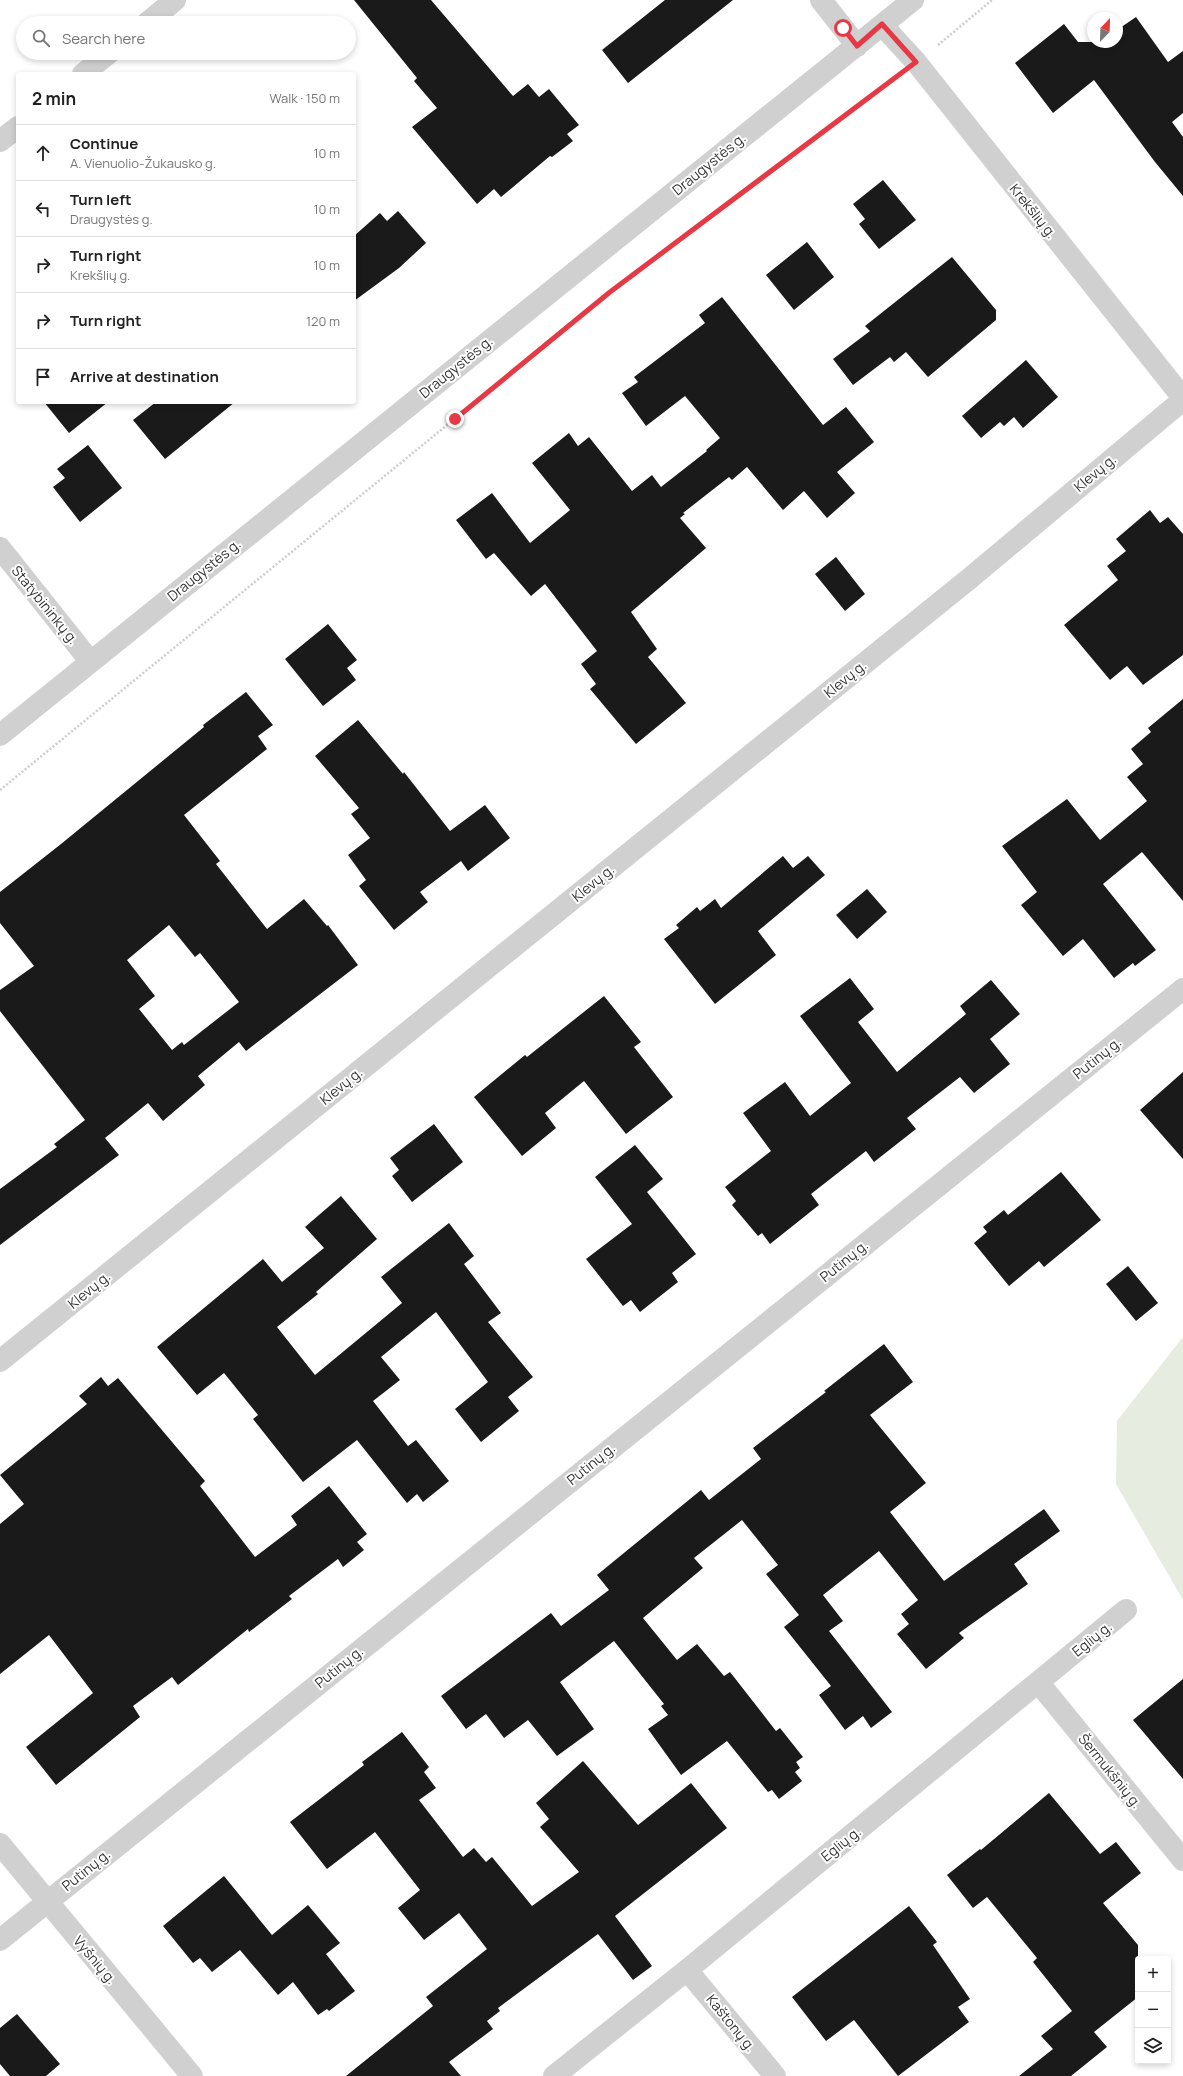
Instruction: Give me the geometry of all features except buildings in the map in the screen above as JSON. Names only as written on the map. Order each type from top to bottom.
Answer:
[{"type":"street","points":[[155,16],[175,0]]},
{"type":"street","points":[[821,0],[857,46]]},
{"type":"street","name":"Draugystės g.","points":[[0,735],[90,661],[913,0]]},
{"type":"street","name":"Krekšlių g.","points":[[882,24],[916,62],[1183,399]]},
{"type":"street","points":[[86,72],[101,60]]},
{"type":"street","points":[[0,142],[16,129]]},
{"type":"street","name":"Klevų g.","points":[[0,1361],[969,579],[1183,399]]},
{"type":"street","name":"Statybininkų g.","points":[[0,548],[90,661]]},
{"type":"street","name":"Putinų g.","points":[[0,1940],[1183,989]]},
{"type":"street","name":"Eglių g.","points":[[554,2076],[687,1970],[1126,1610]]},
{"type":"street","name":"Šermukšnių g.","points":[[1038,1682],[1183,1860]]},
{"type":"street","name":"Vyšnių g.","points":[[0,1844],[192,2076]]},
{"type":"street","name":"Kaštonų g.","points":[[687,1970],[774,2076]]},
{"type":"path","points":[[0,790],[610,292],[916,62],[992,0]]},
{"type":"shaded area","points":[[1183,1337],[1183,1600],[1116,1484],[1117,1421]]},
{"type":"route","points":[[455,419],[610,292],[916,62],[882,24],[857,46],[843,28]]}]
